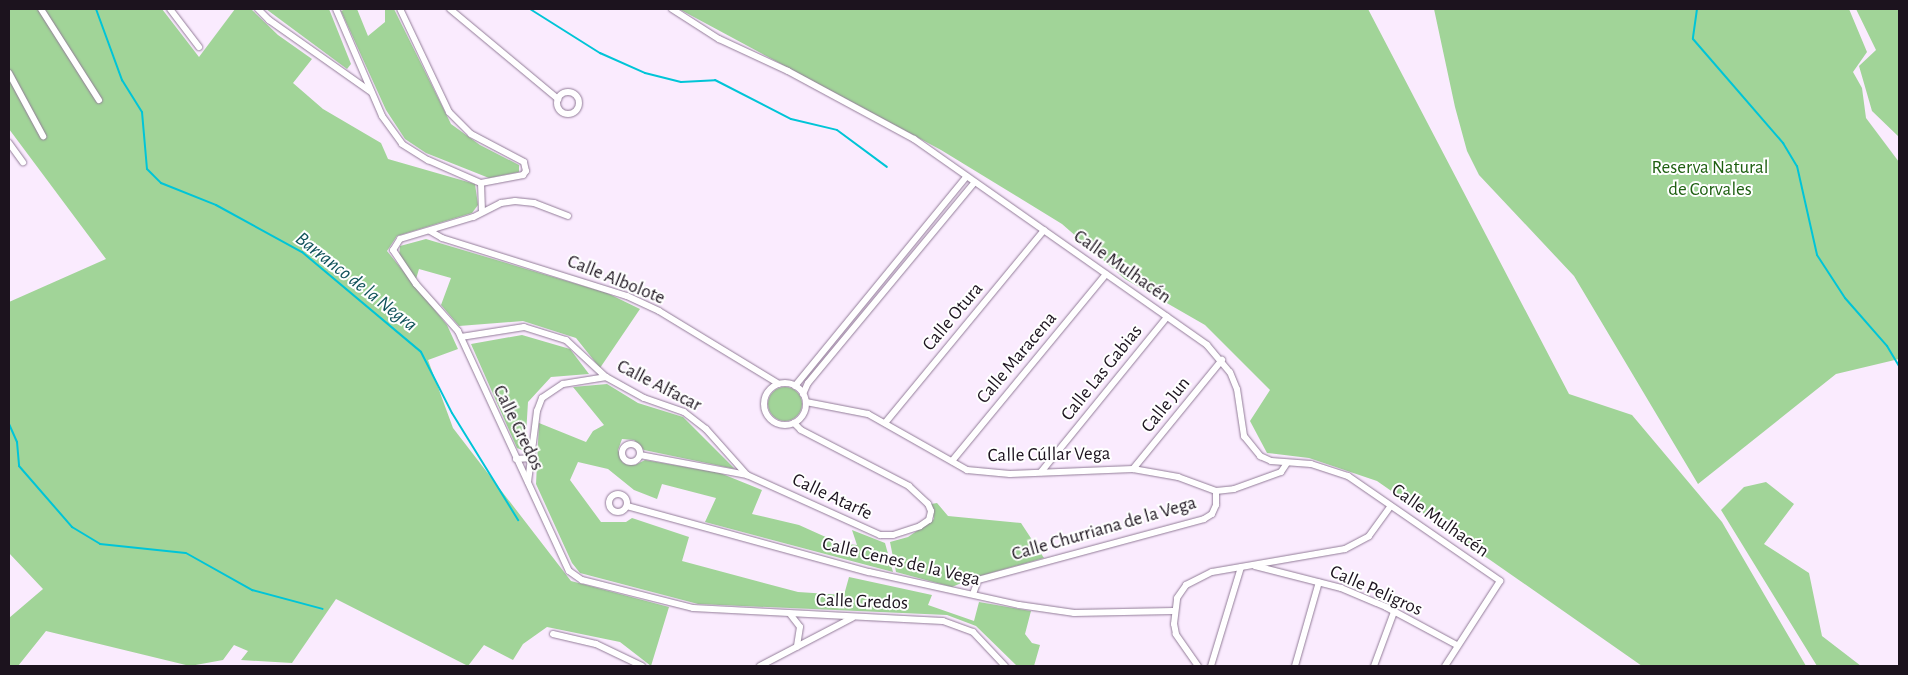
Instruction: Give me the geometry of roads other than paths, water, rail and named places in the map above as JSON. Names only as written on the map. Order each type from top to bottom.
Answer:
[{"type":"street","points":[[41,9],[99,100]]},
{"type":"street","points":[[170,9],[199,47]]},
{"type":"street","points":[[258,9],[269,20],[371,92]]},
{"type":"street","points":[[336,9],[382,116],[402,144],[428,160],[481,182],[522,175],[527,167],[524,162],[471,134],[449,112],[400,9]]},
{"type":"street","points":[[450,9],[558,98]]},
{"type":"street","name":"Calle Mulhacén","points":[[672,9],[719,39],[788,71],[914,138],[1167,317],[1222,360],[1237,389],[1244,436],[1252,449],[1271,461],[1311,464],[1348,476],[1500,581],[1457,645]]},
{"type":"street","points":[[350,78],[361,74],[362,69]]},
{"type":"street","points":[[9,73],[43,136]]},
{"type":"street","points":[[9,144],[23,162]]},
{"type":"street","points":[[795,386],[967,176]]},
{"type":"street","points":[[481,182],[482,211]]},
{"type":"street","points":[[803,394],[808,383],[975,182]]},
{"type":"street","name":"Calle Gredos","points":[[568,216],[523,200],[501,203],[430,231],[400,239],[393,250],[396,258],[461,337],[565,564],[582,580],[693,608],[957,624],[973,632],[1005,666]]},
{"type":"street","name":"Calle Otura","points":[[885,423],[1044,230]]},
{"type":"street","name":"Calle Albolote","points":[[430,231],[442,238],[627,296],[659,311],[779,384]]},
{"type":"street","points":[[922,233],[928,238]]},
{"type":"street","name":"Calle Maracena","points":[[952,461],[1106,274]]},
{"type":"street","points":[[883,279],[890,284]]},
{"type":"street","name":"Calle Las Gabias","points":[[1041,472],[1167,317]]},
{"type":"street","points":[[847,323],[853,328]]},
{"type":"street","name":"Calle Alfacar","points":[[461,337],[524,327],[566,340],[606,377],[644,398],[684,412],[706,429],[747,475]]},
{"type":"street","name":"Calle Jun","points":[[1134,469],[1222,360]]},
{"type":"street","points":[[528,482],[536,412],[545,394],[563,384],[606,377]]},
{"type":"street","points":[[779,384],[795,386],[803,394],[806,402],[803,414],[794,423],[774,422],[765,412],[768,392],[779,384]]},
{"type":"street","name":"Calle Cúllar Vega","points":[[806,402],[851,408],[885,423],[967,470],[1010,474],[1134,469],[1178,477],[1216,491]]},
{"type":"street","name":"Calle Atarfe","points":[[640,455],[747,475],[880,535],[893,535],[920,526],[929,520],[931,511],[928,504],[908,486],[801,430],[794,423]]},
{"type":"street","points":[[516,459],[532,458]]},
{"type":"street","name":"Calle Churriana de la Vega","points":[[973,594],[978,580],[1204,518],[1212,514],[1216,505],[1216,491],[1234,489],[1281,472],[1286,463]]},
{"type":"street","name":"Calle Cenes de la Vega","points":[[627,506],[869,572],[973,594],[1074,613],[1173,611]]},
{"type":"street","name":"Calle Peligros","points":[[1173,611],[1186,585],[1198,577],[1352,546],[1376,529],[1391,506]]},
{"type":"street","name":"Calle Peligros","points":[[1251,566],[1341,588],[1394,612],[1457,645]]},
{"type":"street","points":[[1211,666],[1241,567]]},
{"type":"street","points":[[1295,666],[1320,582]]},
{"type":"street","points":[[1173,611],[1176,634],[1198,666]]},
{"type":"street","points":[[1374,666],[1394,612]]},
{"type":"street","points":[[790,614],[800,627],[797,647]]},
{"type":"street","points":[[760,666],[854,617]]},
{"type":"street","points":[[553,634],[596,644],[642,666]]},
{"type":"street","points":[[1445,666],[1457,645]]},
{"type":"waterway","name":"Barranco de la Negra","points":[[96,9],[122,80],[142,112],[147,169],[161,183],[216,205],[302,252],[421,352],[452,413],[518,520]]},
{"type":"waterway","points":[[530,9],[600,53],[645,73],[681,82],[715,80],[791,119],[837,130],[887,167]]},
{"type":"waterway","points":[[1697,9],[1693,39],[1783,143],[1797,166],[1817,255],[1845,298],[1887,346],[1899,366]]},
{"type":"waterway","points":[[9,424],[17,442],[19,466],[72,527],[100,544],[186,553],[252,590],[323,609]]},
{"type":"park label","name":"Reserva Natural de Corvales","points":[[1710,179]]}]
